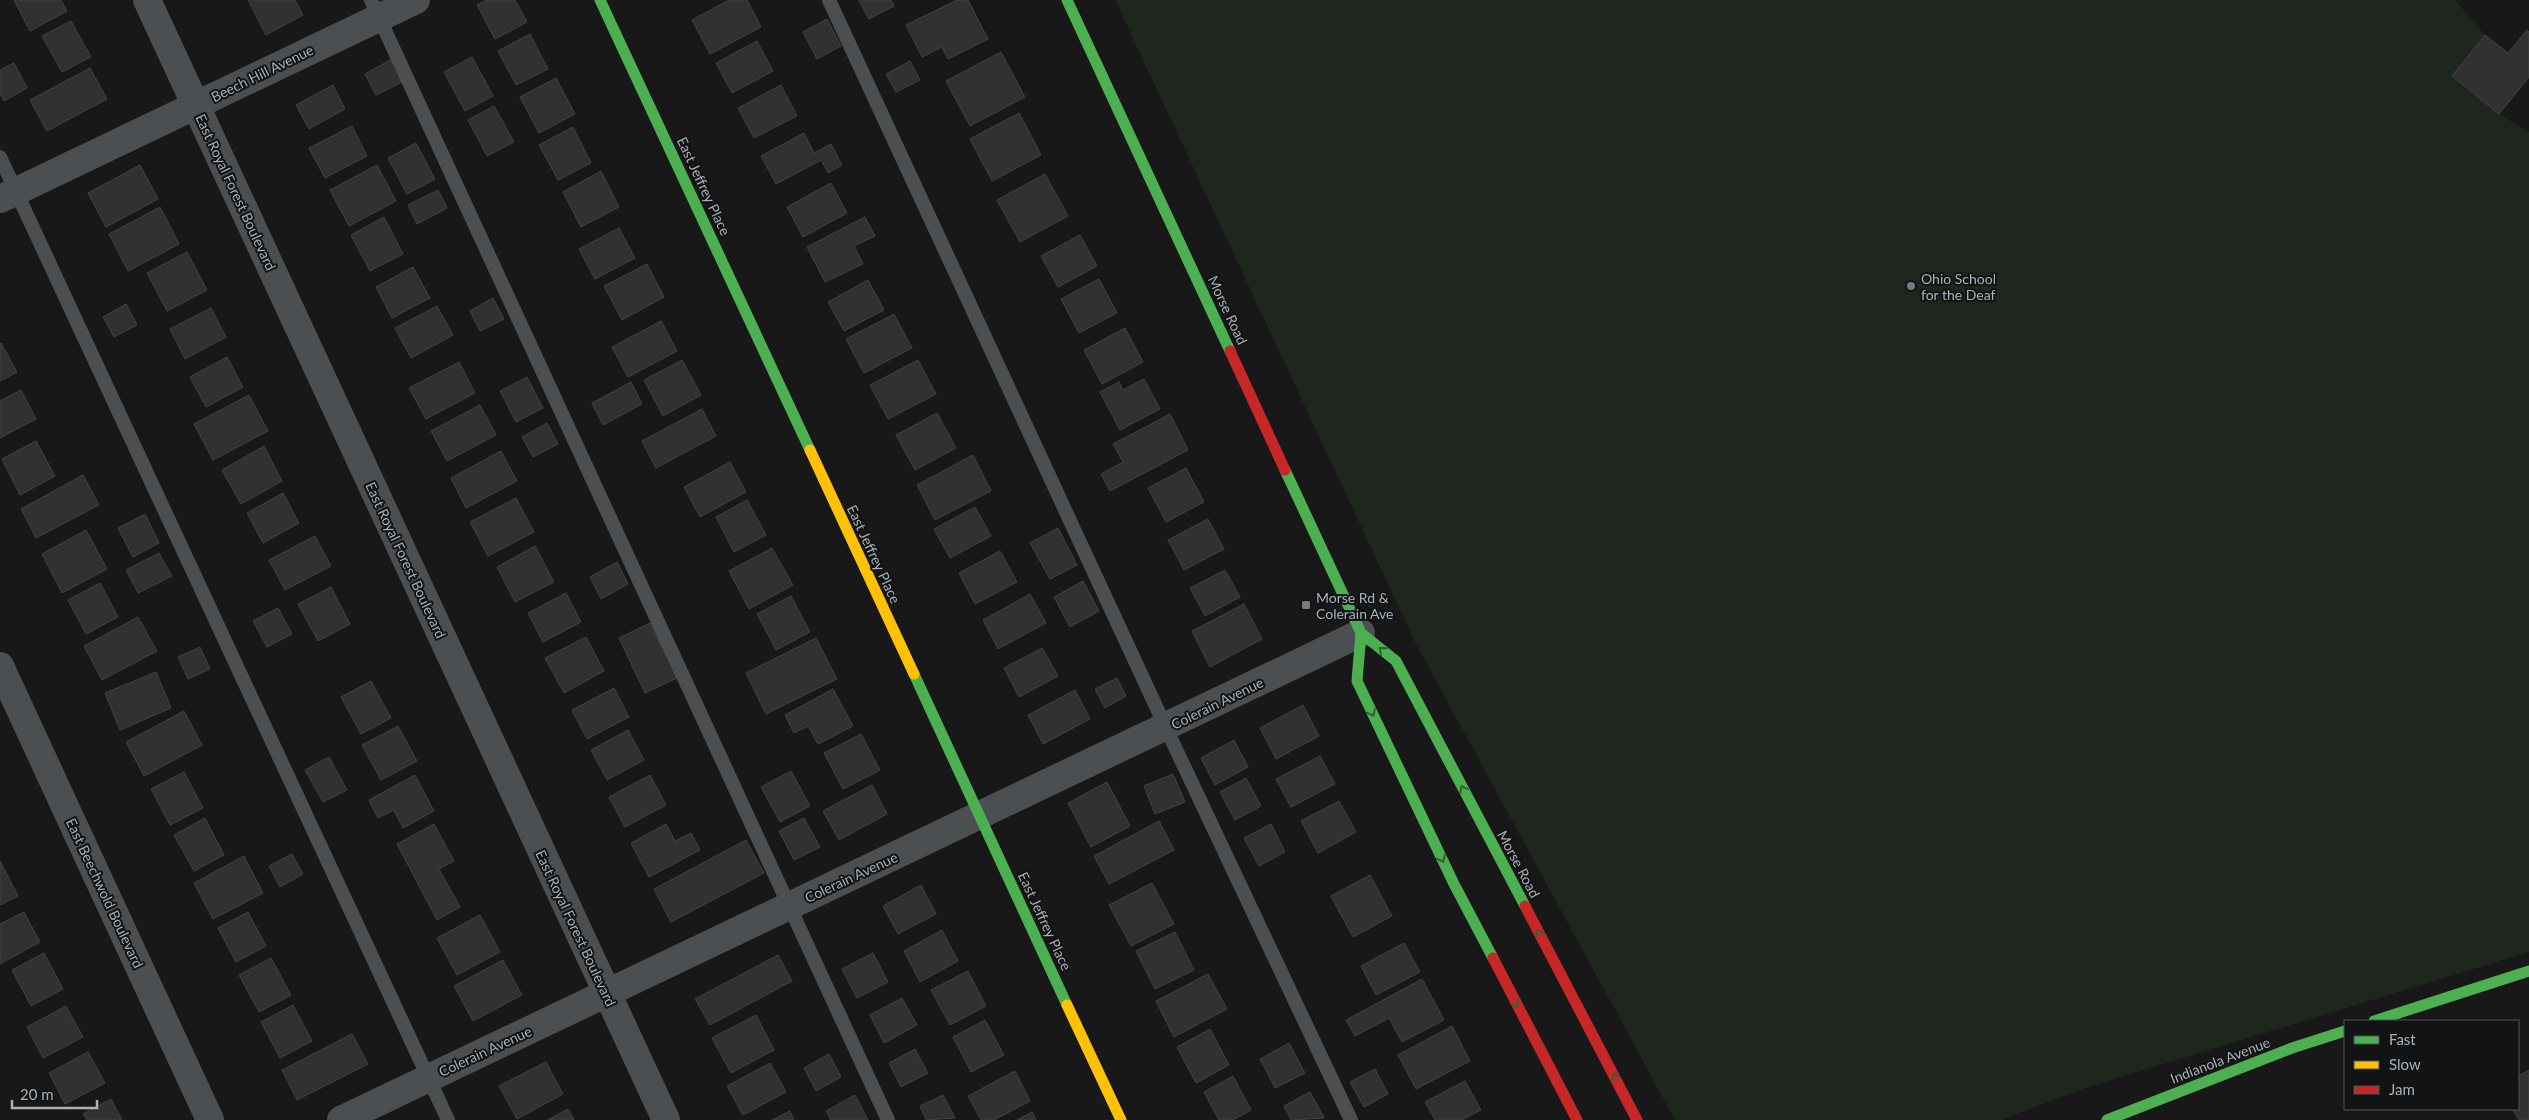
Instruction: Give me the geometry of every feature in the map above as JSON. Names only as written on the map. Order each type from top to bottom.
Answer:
[{"type":"main road","name":"East Jeffrey Place","points":[[600,0],[1121,1120]]},
{"type":"main road","name":"Morse Road","points":[[1068,0],[1361,633],[1396,661],[1637,1120]]},
{"type":"main road","name":"Morse Road","points":[[1361,633],[1357,681],[1454,884],[1576,1120]]},
{"type":"main road","points":[[2377,1020],[2529,971]]},
{"type":"main road","name":"Indianola Avenue","points":[[2107,1120],[2292,1048],[2344,1031]]},
{"type":"street","name":"East Royal Forest Boulevard","points":[[147,0],[666,1120]]},
{"type":"street","name":"Beech Hill Avenue","points":[[8,195],[196,105],[375,9],[416,0]]},
{"type":"street","name":"Colerain Avenue","points":[[341,1120],[1166,728],[1361,633]]},
{"type":"street","name":"East Beechwold Boulevard","points":[[0,666],[210,1120]]},
{"type":"lane","points":[[829,0],[1166,728],[1351,1120]]},
{"type":"lane","points":[[375,9],[888,1120]]},
{"type":"lane","points":[[0,157],[8,195],[448,1120]]},
{"type":"shaded area","name":"Ohio School for the Deaf","points":[[1115,0],[2455,0],[2485,35],[2452,76],[2499,114],[2529,132],[2529,952],[2088,1087],[2001,1120],[1675,1120],[1416,644]]},
{"type":"building","points":[[14,0],[61,0],[67,11],[30,31]]},
{"type":"building","points":[[248,0],[295,0],[303,15],[266,35]]},
{"type":"building","points":[[487,0],[515,0],[527,22],[495,39],[477,5]]},
{"type":"building","points":[[729,0],[747,0],[761,27],[710,54],[692,20]]},
{"type":"building","points":[[859,0],[891,0],[894,6],[869,19]]},
{"type":"building","points":[[957,0],[968,0],[988,39],[948,59],[942,47],[922,57],[906,25]]},
{"type":"building","points":[[827,19],[841,46],[817,59],[803,32]]},
{"type":"building","points":[[71,21],[91,57],[62,72],[42,36]]},
{"type":"building","points":[[2527,30],[2529,32],[2529,77],[2499,114],[2452,76],[2485,35],[2508,53]]},
{"type":"building","points":[[530,34],[548,69],[516,85],[498,51]]},
{"type":"building","points":[[757,41],[773,71],[732,93],[716,63]]},
{"type":"building","points":[[1001,52],[1025,97],[970,126],[946,81]]},
{"type":"building","points":[[472,57],[493,96],[465,111],[444,72]]},
{"type":"building","points":[[392,59],[404,81],[376,95],[365,74]]},
{"type":"building","points":[[910,61],[920,80],[896,92],[886,74]]},
{"type":"building","points":[[14,63],[27,88],[4,101],[0,94],[0,70]]},
{"type":"building","points":[[90,68],[107,99],[47,131],[30,100]]},
{"type":"building","points":[[556,78],[575,114],[539,133],[520,97]]},
{"type":"building","points":[[333,85],[345,109],[309,129],[296,105]]},
{"type":"building","points":[[781,85],[797,116],[754,138],[738,108]]},
{"type":"building","points":[[494,106],[514,142],[487,156],[468,120]]},
{"type":"building","points":[[1019,113],[1041,155],[992,181],[970,139]]},
{"type":"building","points":[[352,126],[367,156],[325,178],[309,148]]},
{"type":"building","points":[[573,127],[591,163],[558,180],[539,145]]},
{"type":"building","points":[[804,133],[814,153],[831,144],[842,165],[828,173],[821,160],[776,184],[761,156]]},
{"type":"building","points":[[416,143],[435,179],[407,194],[388,158]]},
{"type":"building","points":[[140,165],[158,199],[106,227],[88,193]]},
{"type":"building","points":[[377,165],[396,201],[349,226],[330,190]]},
{"type":"building","points":[[601,171],[619,207],[581,227],[563,192]]},
{"type":"building","points":[[1045,174],[1068,216],[1020,242],[997,200]]},
{"type":"building","points":[[831,183],[847,213],[803,237],[787,207]]},
{"type":"building","points":[[438,190],[447,208],[417,224],[408,205]]},
{"type":"building","points":[[160,207],[179,244],[128,271],[109,234]]},
{"type":"building","points":[[384,217],[403,254],[370,271],[351,235]]},
{"type":"building","points":[[865,217],[875,236],[854,246],[863,264],[825,282],[807,247]]},
{"type":"building","points":[[619,228],[635,258],[595,279],[579,249]]},
{"type":"building","points":[[1080,235],[1097,266],[1058,287],[1041,256]]},
{"type":"building","points":[[187,252],[207,290],[167,311],[147,273]]},
{"type":"building","points":[[647,264],[664,297],[622,320],[604,286]]},
{"type":"building","points":[[413,267],[430,298],[392,318],[376,287]]},
{"type":"building","points":[[1099,279],[1117,313],[1079,333],[1061,299]]},
{"type":"building","points":[[868,280],[884,310],[844,331],[828,302]]},
{"type":"building","points":[[493,298],[504,319],[480,331],[470,311]]},
{"type":"building","points":[[126,304],[137,325],[114,337],[103,317]]},
{"type":"building","points":[[437,306],[453,335],[411,358],[395,328]]},
{"type":"building","points":[[211,308],[226,337],[185,359],[170,329]]},
{"type":"building","points":[[894,314],[912,348],[864,373],[846,339]]},
{"type":"building","points":[[661,321],[677,351],[628,377],[612,347]]},
{"type":"building","points":[[1125,328],[1143,362],[1102,384],[1084,350]]},
{"type":"building","points":[[0,344],[17,372],[0,381]]},
{"type":"building","points":[[227,357],[243,387],[206,407],[190,377]]},
{"type":"building","points":[[682,360],[701,395],[663,416],[644,380]]},
{"type":"building","points":[[918,360],[936,394],[888,419],[870,385]]},
{"type":"building","points":[[459,362],[475,393],[426,419],[409,388]]},
{"type":"building","points":[[527,377],[543,408],[516,422],[500,391]]},
{"type":"building","points":[[1144,379],[1160,409],[1120,430],[1100,392],[1119,382],[1123,390]]},
{"type":"building","points":[[631,382],[642,404],[603,425],[592,403]]},
{"type":"building","points":[[21,390],[36,419],[0,438],[0,401]]},
{"type":"building","points":[[249,395],[268,431],[213,460],[194,424]]},
{"type":"building","points":[[480,405],[496,435],[447,461],[431,431]]},
{"type":"building","points":[[702,409],[716,436],[656,468],[642,441]]},
{"type":"building","points":[[937,413],[956,448],[915,470],[896,435]]},
{"type":"building","points":[[1170,414],[1188,450],[1110,491],[1101,474],[1123,462],[1113,444]]},
{"type":"building","points":[[547,423],[558,444],[533,457],[522,437]]},
{"type":"building","points":[[36,441],[55,476],[20,495],[2,459]]},
{"type":"building","points":[[264,446],[282,481],[241,504],[222,470]]},
{"type":"building","points":[[501,451],[517,481],[466,508],[451,478]]},
{"type":"building","points":[[973,455],[991,491],[935,520],[917,485]]},
{"type":"building","points":[[730,462],[746,492],[700,517],[684,487]]},
{"type":"building","points":[[1186,468],[1204,502],[1166,522],[1148,488]]},
{"type":"building","points":[[83,475],[99,505],[36,538],[21,509]]},
{"type":"building","points":[[283,493],[299,523],[263,543],[247,513]]},
{"type":"building","points":[[516,498],[534,532],[488,556],[470,522]]},
{"type":"building","points":[[747,500],[766,535],[734,552],[716,517]]},
{"type":"building","points":[[975,507],[991,536],[950,558],[934,529]]},
{"type":"building","points":[[145,514],[159,543],[133,557],[118,528]]},
{"type":"building","points":[[1208,519],[1224,549],[1184,570],[1168,540]]},
{"type":"building","points":[[1058,528],[1077,565],[1050,579],[1030,543]]},
{"type":"building","points":[[86,530],[107,569],[62,593],[42,554]]},
{"type":"building","points":[[315,536],[331,566],[285,590],[269,560]]},
{"type":"building","points":[[535,546],[554,582],[515,602],[497,567]]},
{"type":"building","points":[[772,548],[793,585],[749,609],[729,571]]},
{"type":"building","points":[[1000,551],[1017,582],[975,604],[959,573]]},
{"type":"building","points":[[159,553],[172,576],[138,593],[126,570]]},
{"type":"building","points":[[617,562],[628,584],[601,599],[590,577]]},
{"type":"building","points":[[1225,570],[1240,597],[1205,616],[1190,588]]},
{"type":"building","points":[[1083,581],[1099,611],[1070,627],[1054,597]]},
{"type":"building","points":[[100,583],[118,617],[86,634],[68,600]]},
{"type":"building","points":[[331,587],[350,624],[318,641],[298,604]]},
{"type":"building","points":[[566,593],[581,622],[543,642],[528,613]]},
{"type":"building","points":[[1030,594],[1046,623],[998,649],[983,620]]},
{"type":"building","points":[[791,596],[810,632],[776,650],[757,614]]},
{"type":"building","points":[[1244,604],[1262,639],[1210,667],[1192,631]]},
{"type":"building","points":[[278,608],[292,634],[267,647],[253,621]]},
{"type":"building","points":[[138,617],[157,651],[102,680],[84,646]]},
{"type":"building","points":[[650,623],[677,678],[645,693],[619,638]]},
{"type":"building","points":[[586,637],[604,671],[564,693],[545,658]]},
{"type":"building","points":[[816,638],[837,679],[766,714],[746,673]]},
{"type":"building","points":[[200,647],[210,669],[188,679],[178,657]]},
{"type":"building","points":[[1042,648],[1058,676],[1019,697],[1004,668]]},
{"type":"building","points":[[156,672],[171,708],[120,730],[105,693]]},
{"type":"building","points":[[1117,678],[1126,696],[1105,708],[1095,689]]},
{"type":"building","points":[[371,681],[391,718],[361,734],[341,697]]},
{"type":"building","points":[[614,688],[629,717],[587,739],[572,710]]},
{"type":"building","points":[[833,689],[853,726],[818,744],[808,726],[794,733],[785,715]]},
{"type":"building","points":[[1075,690],[1090,719],[1043,744],[1028,715]]},
{"type":"building","points":[[1303,705],[1319,736],[1276,759],[1260,728]]},
{"type":"building","points":[[184,711],[202,745],[144,776],[126,742]]},
{"type":"building","points":[[398,726],[417,761],[381,780],[362,745]]},
{"type":"building","points":[[628,730],[644,760],[607,780],[591,750]]},
{"type":"building","points":[[861,734],[880,770],[843,789],[824,753]]},
{"type":"building","points":[[1234,740],[1248,767],[1215,785],[1201,758]]},
{"type":"building","points":[[1320,756],[1335,784],[1291,807],[1276,779]]},
{"type":"building","points":[[329,757],[347,790],[323,802],[305,770]]},
{"type":"building","points":[[791,771],[810,806],[780,822],[761,787]]},
{"type":"building","points":[[184,772],[203,808],[170,825],[151,789]]},
{"type":"building","points":[[1173,774],[1185,802],[1155,814],[1144,786]]},
{"type":"building","points":[[415,775],[434,811],[403,828],[394,810],[378,818],[369,800]]},
{"type":"building","points":[[650,775],[666,805],[625,827],[609,797]]},
{"type":"building","points":[[1246,778],[1261,806],[1235,820],[1220,792]]},
{"type":"building","points":[[1107,782],[1130,826],[1091,847],[1068,803]]},
{"type":"building","points":[[872,785],[887,814],[839,840],[823,811]]},
{"type":"building","points":[[1339,801],[1356,832],[1318,853],[1301,821]]},
{"type":"building","points":[[205,818],[224,855],[194,871],[174,835]]},
{"type":"building","points":[[804,818],[820,847],[794,860],[779,831]]},
{"type":"building","points":[[1159,821],[1174,850],[1109,884],[1094,856]]},
{"type":"building","points":[[434,824],[454,861],[439,869],[460,907],[437,920],[397,844]]},
{"type":"building","points":[[666,824],[675,841],[691,833],[700,850],[649,877],[631,843]]},
{"type":"building","points":[[1271,824],[1285,852],[1259,866],[1244,838]]},
{"type":"building","points":[[746,840],[764,873],[671,922],[654,889]]},
{"type":"building","points":[[292,854],[303,874],[280,887],[269,866]]},
{"type":"building","points":[[244,856],[263,893],[213,919],[194,883]]},
{"type":"building","points":[[0,861],[18,896],[0,905]]},
{"type":"building","points":[[1370,875],[1392,916],[1353,937],[1331,896]]},
{"type":"building","points":[[1152,883],[1174,924],[1131,946],[1109,905]]},
{"type":"building","points":[[921,885],[936,914],[898,934],[883,906]]},
{"type":"building","points":[[24,912],[40,942],[0,964],[0,924]]},
{"type":"building","points":[[248,912],[266,946],[236,962],[218,928]]},
{"type":"building","points":[[480,915],[500,952],[457,975],[437,938]]},
{"type":"building","points":[[942,930],[958,961],[920,982],[904,951]]},
{"type":"building","points":[[1175,932],[1194,970],[1155,989],[1136,951]]},
{"type":"building","points":[[1404,943],[1420,972],[1376,995],[1361,966]]},
{"type":"building","points":[[44,953],[63,989],[31,1006],[12,970]]},
{"type":"building","points":[[873,953],[888,982],[857,998],[842,969]]},
{"type":"building","points":[[778,955],[792,981],[710,1025],[695,999]]},
{"type":"building","points":[[271,958],[291,995],[259,1012],[239,975]]},
{"type":"building","points":[[503,960],[522,995],[473,1021],[454,986]]},
{"type":"building","points":[[968,971],[986,1006],[950,1025],[931,990]]},
{"type":"building","points":[[1208,974],[1227,1009],[1174,1037],[1156,1001]]},
{"type":"building","points":[[1422,979],[1444,1020],[1402,1042],[1389,1018],[1355,1036],[1346,1020]]},
{"type":"building","points":[[902,998],[917,1025],[884,1043],[870,1015]]},
{"type":"building","points":[[293,1005],[312,1041],[280,1058],[261,1022]]},
{"type":"building","points":[[66,1006],[83,1037],[43,1058],[27,1027]]},
{"type":"building","points":[[756,1015],[774,1050],[731,1073],[712,1038]]},
{"type":"building","points":[[985,1020],[1004,1055],[971,1072],[953,1037]]},
{"type":"building","points":[[1452,1026],[1470,1061],[1416,1089],[1398,1055]]},
{"type":"building","points":[[1210,1029],[1229,1065],[1196,1083],[1177,1047]]},
{"type":"building","points":[[352,1034],[368,1064],[297,1100],[282,1070]]},
{"type":"building","points":[[1289,1043],[1305,1073],[1275,1088],[1260,1059]]},
{"type":"building","points":[[915,1049],[928,1073],[901,1087],[889,1063]]},
{"type":"building","points":[[88,1052],[105,1083],[65,1104],[49,1073]]},
{"type":"building","points":[[829,1054],[841,1077],[816,1091],[804,1068]]},
{"type":"building","points":[[546,1062],[563,1094],[517,1119],[499,1086]]},
{"type":"building","points":[[770,1063],[786,1092],[743,1115],[727,1086]]},
{"type":"building","points":[[1375,1069],[1388,1094],[1364,1107],[1350,1082]]},
{"type":"building","points":[[2529,1070],[2529,1120],[2519,1120],[2513,1110],[2519,1110],[2519,1075]]},
{"type":"building","points":[[1015,1071],[1030,1101],[994,1120],[981,1120],[968,1096]]},
{"type":"building","points":[[1233,1076],[1251,1110],[1233,1120],[1219,1120],[1204,1092]]},
{"type":"building","points":[[1465,1081],[1481,1110],[1462,1120],[1435,1120],[1425,1102]]},
{"type":"building","points":[[1310,1092],[1324,1118],[1291,1120],[1284,1106]]},
{"type":"building","points":[[855,1095],[868,1120],[831,1120],[826,1111]]},
{"type":"building","points":[[943,1095],[955,1118],[926,1120],[920,1106]]},
{"type":"building","points":[[111,1099],[122,1120],[87,1120],[83,1114]]},
{"type":"building","points":[[568,1109],[574,1120],[548,1120]]},
{"type":"building","points":[[790,1111],[794,1120],[772,1120]]},
{"type":"building","points":[[1032,1112],[1036,1120],[1017,1120]]},
{"type":"traffic: fast","points":[[600,0],[810,450]]},
{"type":"traffic: fast","points":[[1067,0],[1230,351]]},
{"type":"traffic: fast","points":[[1285,470],[1361,633],[1396,661],[1525,906]]},
{"type":"traffic: fast","points":[[1361,633],[1357,681],[1454,884],[1493,958]]},
{"type":"traffic: fast","points":[[914,674],[1067,1005]]},
{"type":"traffic: fast","points":[[2377,1020],[2529,971]]},
{"type":"traffic: fast","points":[[2107,1120],[2292,1048],[2344,1031]]},
{"type":"traffic: slow","points":[[810,450],[914,674]]},
{"type":"traffic: slow","points":[[1067,1005],[1121,1120]]},
{"type":"traffic: jam","points":[[1230,351],[1285,470]]},
{"type":"traffic: jam","points":[[1525,906],[1637,1120]]},
{"type":"traffic: jam","points":[[1493,958],[1577,1120]]},
{"type":"place","name":"Ohio School for the Deaf","points":[[1911,286]]},
{"type":"place","name":"Morse Rd & Colerain Ave","points":[[1306,605]]}]
